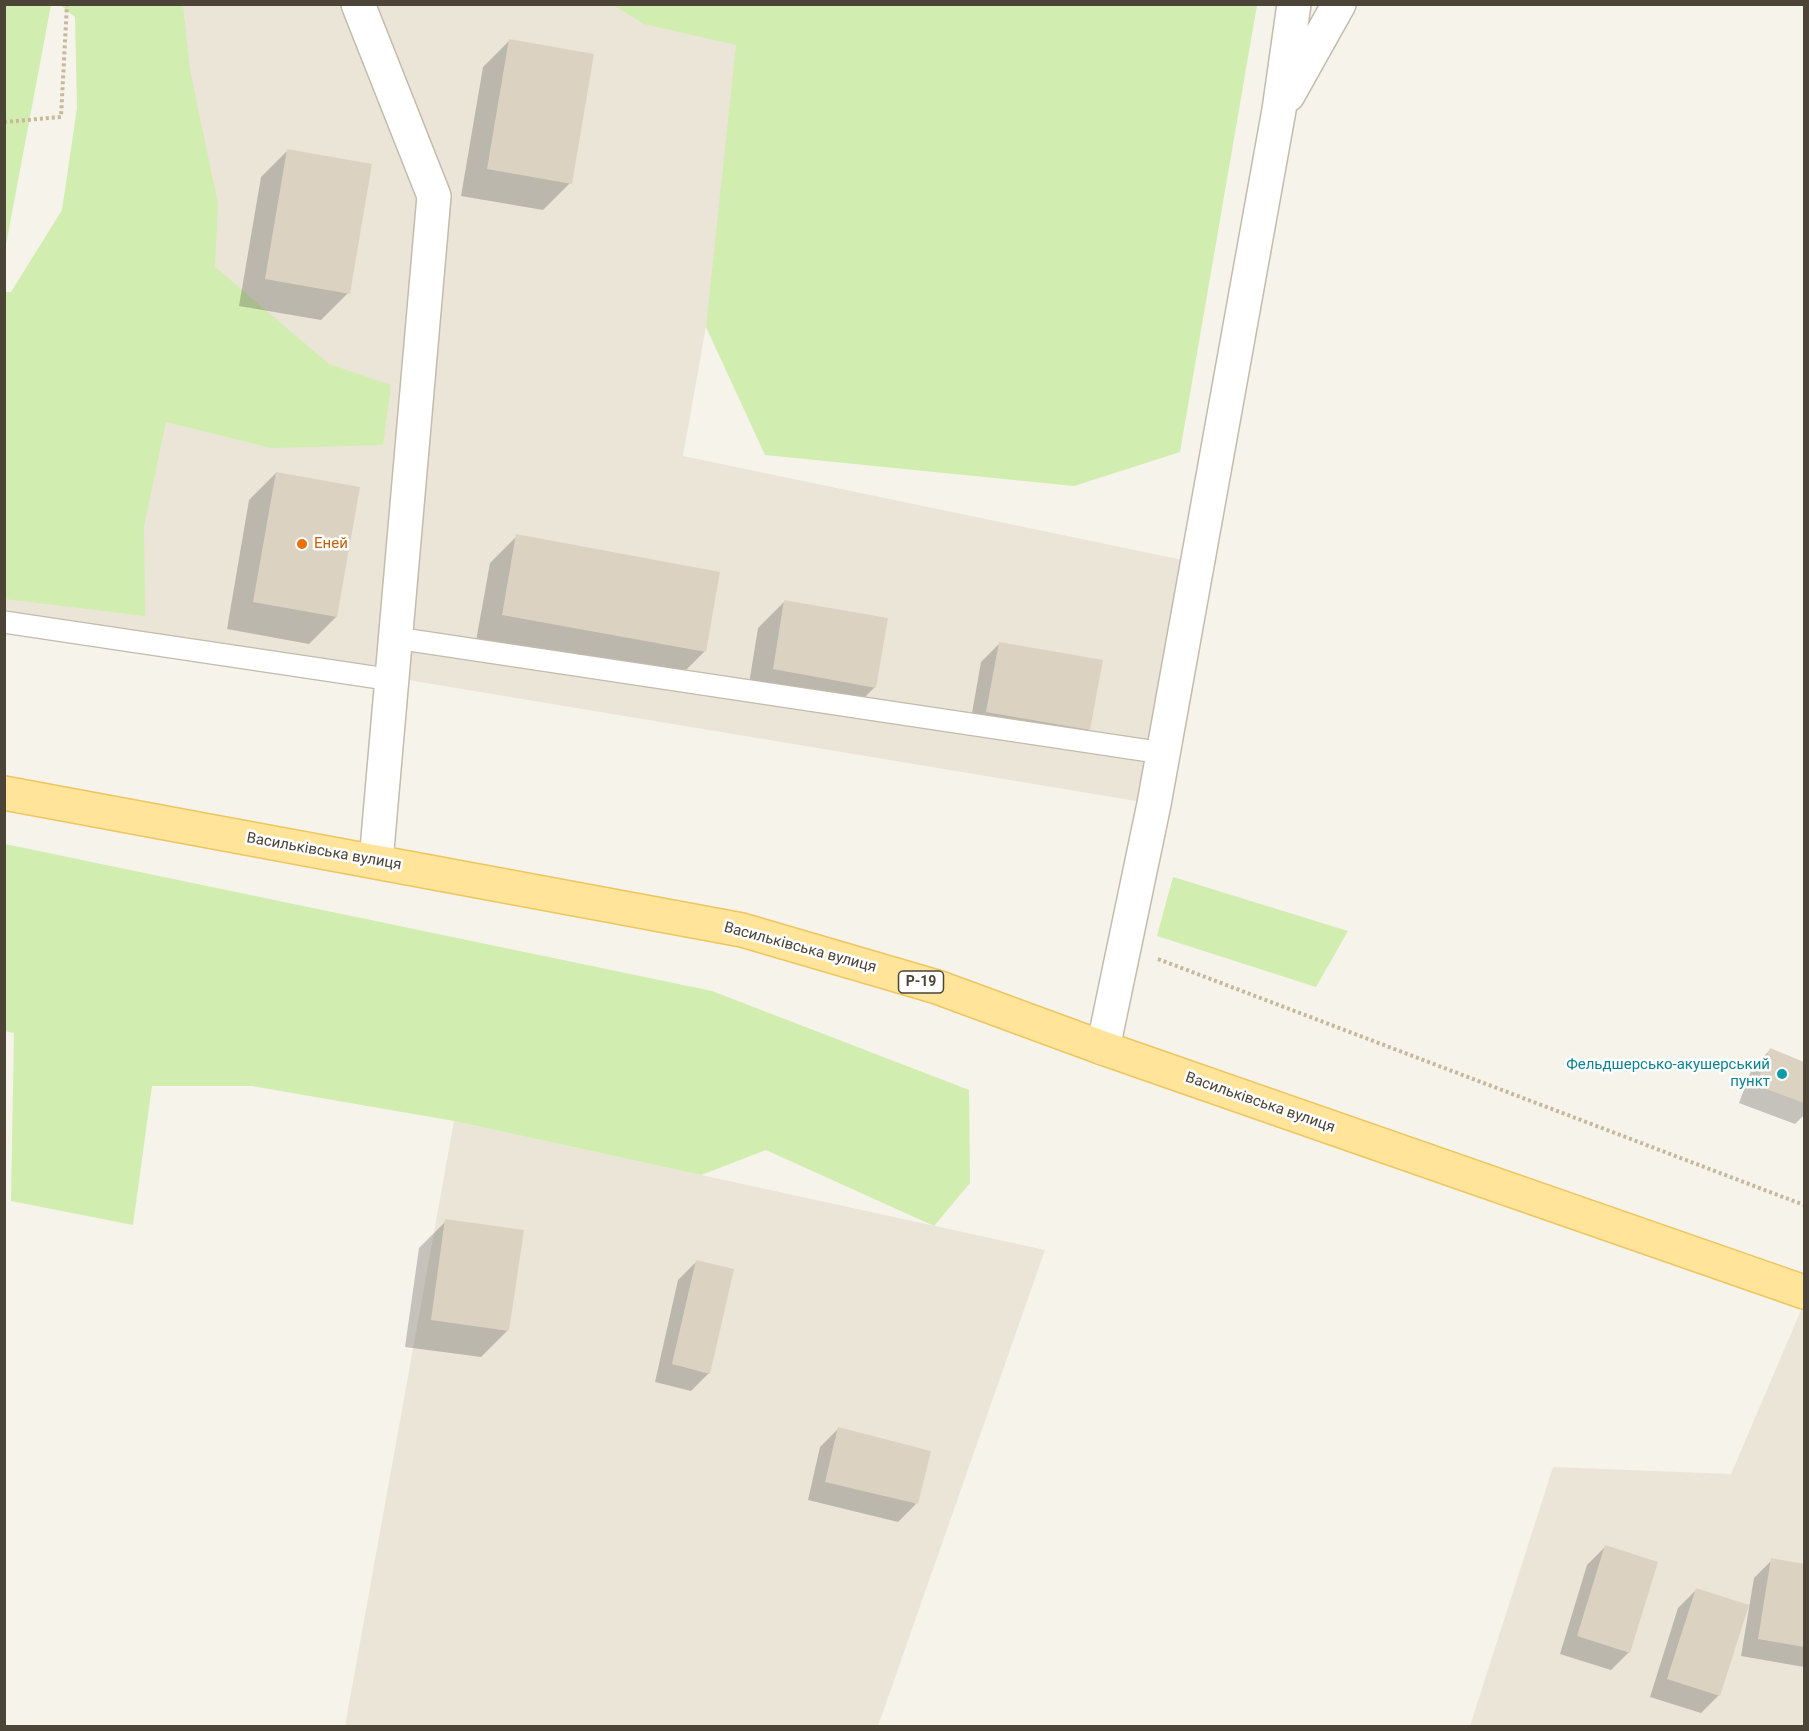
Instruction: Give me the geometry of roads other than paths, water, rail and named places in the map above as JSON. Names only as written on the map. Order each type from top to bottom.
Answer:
[{"type":"main road","name":"Васильківська вулиця","points":[[4,793],[742,930],[937,987],[1103,1048],[1804,1292]]},
{"type":"street","points":[[358,4],[434,196],[376,861]]},
{"type":"street","points":[[1103,1048],[1162,753],[1280,110],[1294,4]]},
{"type":"street","points":[[1280,110],[1339,4]]},
{"type":"lane","points":[[4,622],[393,680]]},
{"type":"lane","points":[[396,638],[1162,753]]},
{"type":"place","name":"Еней","points":[[302,544]]},
{"type":"place","name":"Фельдшерсько-акушерський пункт","points":[[1782,1074]]}]
